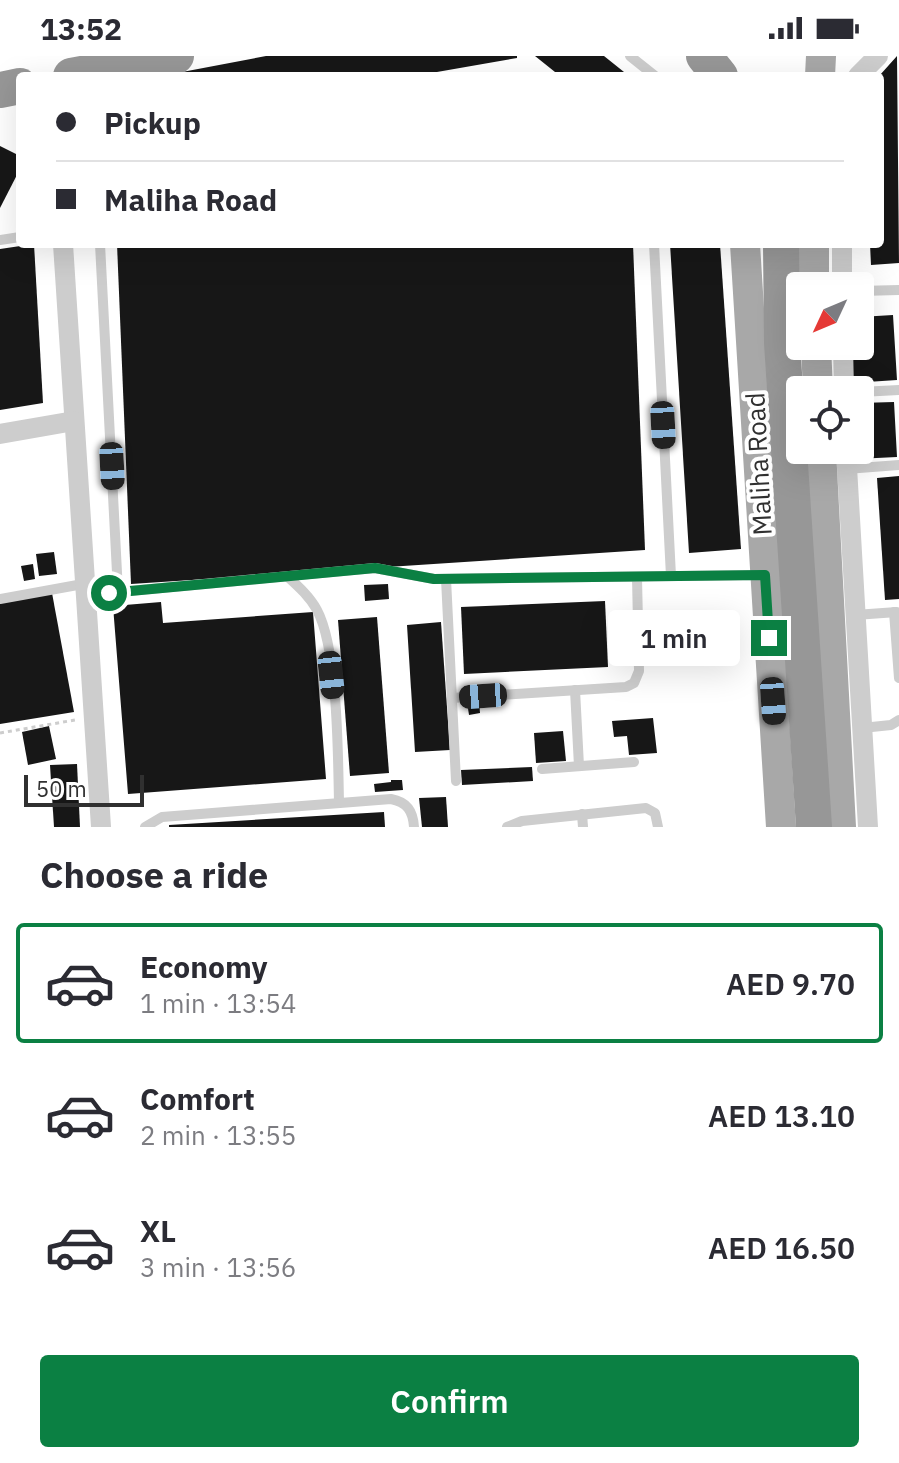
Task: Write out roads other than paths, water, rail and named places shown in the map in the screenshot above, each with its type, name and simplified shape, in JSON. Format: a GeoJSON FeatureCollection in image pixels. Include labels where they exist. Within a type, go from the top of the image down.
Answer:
{"type":"FeatureCollection","features":[{"type":"Feature","properties":{"kind":"highway"},"geometry":{"type":"LineString","coordinates":[[96,72],[176,56]]}},
{"type":"Feature","properties":{"kind":"highway"},"geometry":{"type":"LineString","coordinates":[[680,56],[693,72]]}},
{"type":"Feature","properties":{"kind":"highway"},"geometry":{"type":"LineString","coordinates":[[704,56],[717,72]]}},
{"type":"Feature","properties":{"kind":"highway"},"geometry":{"type":"LineString","coordinates":[[781,248],[782,343],[814,827]]}},
{"type":"Feature","properties":{"kind":"main road","name":"Maliha Road"},"geometry":{"type":"LineString","coordinates":[[745,248],[781,827]]}},
{"type":"Feature","properties":{"kind":"main road"},"geometry":{"type":"LineString","coordinates":[[814,248],[814,272]]}},
{"type":"Feature","properties":{"kind":"main road"},"geometry":{"type":"LineString","coordinates":[[822,464],[841,827]]}},
{"type":"Feature","properties":{"kind":"street"},"geometry":{"type":"LineString","coordinates":[[862,72],[878,56]]}},
{"type":"Feature","properties":{"kind":"street"},"geometry":{"type":"LineString","coordinates":[[63,248],[101,827]]}},
{"type":"Feature","properties":{"kind":"street"},"geometry":{"type":"LineString","coordinates":[[842,248],[842,272]]}},
{"type":"Feature","properties":{"kind":"street"},"geometry":{"type":"LineString","coordinates":[[0,434],[74,421]]}},
{"type":"Feature","properties":{"kind":"street"},"geometry":{"type":"LineString","coordinates":[[846,464],[868,827]]}},
{"type":"Feature","properties":{"kind":"lane"},"geometry":{"type":"LineString","coordinates":[[630,56],[650,72]]}},
{"type":"Feature","properties":{"kind":"lane"},"geometry":{"type":"LineString","coordinates":[[100,248],[118,592]]}},
{"type":"Feature","properties":{"kind":"lane"},"geometry":{"type":"LineString","coordinates":[[654,248],[671,576]]}},
{"type":"Feature","properties":{"kind":"lane"},"geometry":{"type":"LineString","coordinates":[[874,291],[899,290]]}},
{"type":"Feature","properties":{"kind":"lane"},"geometry":{"type":"LineString","coordinates":[[874,391],[899,390]]}},
{"type":"Feature","properties":{"kind":"lane"},"geometry":{"type":"LineString","coordinates":[[874,463],[899,465]]}},
{"type":"Feature","properties":{"kind":"lane"},"geometry":{"type":"LineString","coordinates":[[0,599],[84,590],[118,592],[375,568],[393,568],[423,578],[446,579],[765,575]]}},
{"type":"Feature","properties":{"kind":"lane"},"geometry":{"type":"LineString","coordinates":[[288,577],[311,601],[325,632],[336,717],[339,803]]}},
{"type":"Feature","properties":{"kind":"lane"},"geometry":{"type":"LineString","coordinates":[[452,698],[626,687],[637,680],[637,577]]}},
{"type":"Feature","properties":{"kind":"lane"},"geometry":{"type":"LineString","coordinates":[[446,579],[456,781]]}},
{"type":"Feature","properties":{"kind":"lane"},"geometry":{"type":"LineString","coordinates":[[855,615],[896,612],[899,678]]}},
{"type":"Feature","properties":{"kind":"lane"},"geometry":{"type":"LineString","coordinates":[[575,690],[579,766]]}},
{"type":"Feature","properties":{"kind":"lane"},"geometry":{"type":"LineString","coordinates":[[862,728],[891,725],[899,720]]}},
{"type":"Feature","properties":{"kind":"lane"},"geometry":{"type":"LineString","coordinates":[[542,769],[634,762]]}},
{"type":"Feature","properties":{"kind":"lane"},"geometry":{"type":"LineString","coordinates":[[145,827],[162,817],[391,799],[400,801],[412,813],[414,827]]}},
{"type":"Feature","properties":{"kind":"lane"},"geometry":{"type":"LineString","coordinates":[[507,827],[516,821],[646,808],[655,813],[658,827]]}},
{"type":"Feature","properties":{"kind":"lane"},"geometry":{"type":"LineString","coordinates":[[582,814],[583,827]]}}]}
